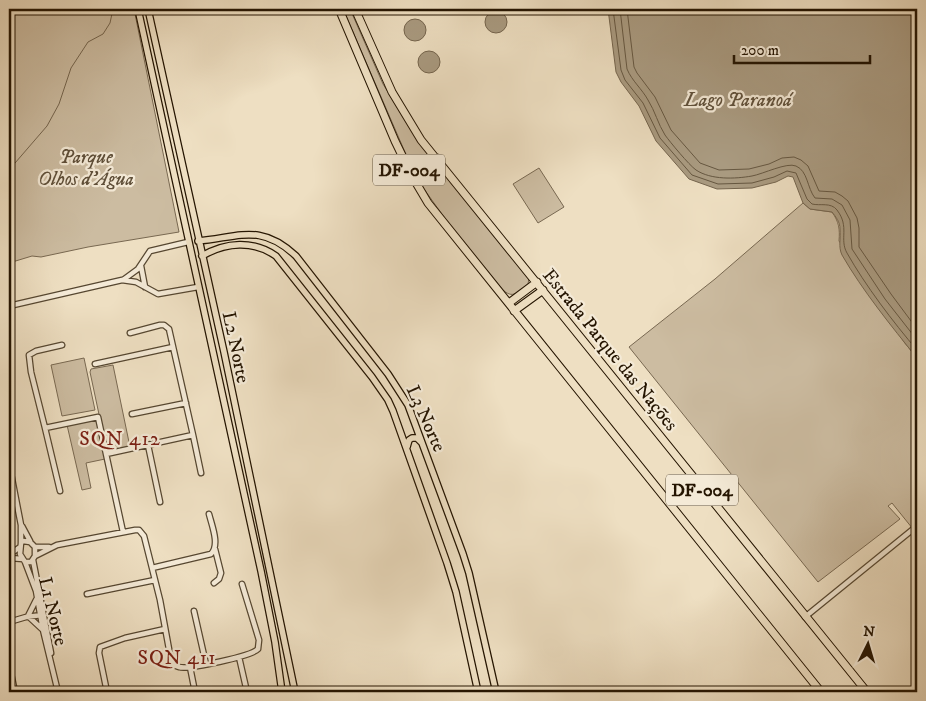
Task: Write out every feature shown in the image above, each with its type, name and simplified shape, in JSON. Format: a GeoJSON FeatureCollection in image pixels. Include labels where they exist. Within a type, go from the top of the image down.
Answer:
{"type":"FeatureCollection","features":[{"type":"Feature","properties":{"kind":"highway","name":"DF-004"},"geometry":{"type":"LineString","coordinates":[[339,9],[368,81],[412,176],[428,203],[822,692]]}},
{"type":"Feature","properties":{"kind":"highway","name":"Estrada Parque das Nações"},"geometry":{"type":"LineString","coordinates":[[355,9],[392,92],[413,128],[867,692]]}},
{"type":"Feature","properties":{"kind":"highway"},"geometry":{"type":"LineString","coordinates":[[412,176],[414,168],[419,163],[426,159],[437,158]]}},
{"type":"Feature","properties":{"kind":"highway"},"geometry":{"type":"LineString","coordinates":[[509,303],[537,282]]}},
{"type":"Feature","properties":{"kind":"highway"},"geometry":{"type":"LineString","coordinates":[[514,310],[543,290]]}},
{"type":"Feature","properties":{"kind":"main road","name":"L2 Norte"},"geometry":{"type":"LineString","coordinates":[[138,9],[274,634],[282,692]]}},
{"type":"Feature","properties":{"kind":"main road","name":"L2 Norte"},"geometry":{"type":"LineString","coordinates":[[148,9],[295,691]]}},
{"type":"Feature","properties":{"kind":"main road","name":"L3 Norte"},"geometry":{"type":"LineString","coordinates":[[198,241],[248,234],[271,238],[283,244],[296,256],[399,389],[408,405],[424,445],[469,573],[496,692]]}},
{"type":"Feature","properties":{"kind":"main road","name":"L3 Norte"},"geometry":{"type":"LineString","coordinates":[[202,256],[211,251],[240,244],[257,245],[276,256],[380,388],[393,411],[447,563],[456,592],[478,692]]}},
{"type":"Feature","properties":{"kind":"main road"},"geometry":{"type":"LineString","coordinates":[[205,318],[215,316]]}},
{"type":"Feature","properties":{"kind":"main road"},"geometry":{"type":"LineString","coordinates":[[407,448],[408,442],[412,438],[417,438],[424,445]]}},
{"type":"Feature","properties":{"kind":"main road"},"geometry":{"type":"LineString","coordinates":[[251,528],[260,530]]}},
{"type":"Feature","properties":{"kind":"main road"},"geometry":{"type":"LineString","coordinates":[[282,692],[295,691]]}},
{"type":"Feature","properties":{"kind":"street"},"geometry":{"type":"LineString","coordinates":[[122,280],[141,266],[148,253],[153,250],[188,242]]}},
{"type":"Feature","properties":{"kind":"street"},"geometry":{"type":"LineString","coordinates":[[141,266],[145,287]]}},
{"type":"Feature","properties":{"kind":"street"},"geometry":{"type":"LineString","coordinates":[[9,306],[122,280],[136,282],[158,294],[198,287]]}},
{"type":"Feature","properties":{"kind":"street"},"geometry":{"type":"LineString","coordinates":[[130,333],[164,325],[169,329],[201,474]]}},
{"type":"Feature","properties":{"kind":"street"},"geometry":{"type":"LineString","coordinates":[[60,491],[28,355],[36,351],[62,345]]}},
{"type":"Feature","properties":{"kind":"street"},"geometry":{"type":"LineString","coordinates":[[95,364],[173,347]]}},
{"type":"Feature","properties":{"kind":"street"},"geometry":{"type":"LineString","coordinates":[[132,414],[186,403]]}},
{"type":"Feature","properties":{"kind":"street"},"geometry":{"type":"LineString","coordinates":[[45,428],[98,417],[124,532]]}},
{"type":"Feature","properties":{"kind":"street"},"geometry":{"type":"LineString","coordinates":[[106,454],[193,435]]}},
{"type":"Feature","properties":{"kind":"street"},"geometry":{"type":"LineString","coordinates":[[148,445],[160,502]]}},
{"type":"Feature","properties":{"kind":"street"},"geometry":{"type":"LineString","coordinates":[[9,463],[10,478],[21,525],[30,542],[35,547],[51,547],[137,530],[142,532],[155,580],[171,660],[173,664],[180,668],[256,652],[259,646],[242,584]]}},
{"type":"Feature","properties":{"kind":"street"},"geometry":{"type":"LineString","coordinates":[[209,514],[221,574],[214,583]]}},
{"type":"Feature","properties":{"kind":"street"},"geometry":{"type":"LineString","coordinates":[[20,545],[21,525]]}},
{"type":"Feature","properties":{"kind":"street"},"geometry":{"type":"LineString","coordinates":[[805,617],[917,526]]}},
{"type":"Feature","properties":{"kind":"street"},"geometry":{"type":"LineString","coordinates":[[30,542],[23,541],[9,556],[29,563],[51,547]]}},
{"type":"Feature","properties":{"kind":"street","name":"L1 Norte"},"geometry":{"type":"LineString","coordinates":[[20,545],[49,640],[52,667]]}},
{"type":"Feature","properties":{"kind":"street","name":"L1 Norte"},"geometry":{"type":"LineString","coordinates":[[35,547],[34,558],[43,630],[58,692]]}},
{"type":"Feature","properties":{"kind":"street"},"geometry":{"type":"LineString","coordinates":[[152,568],[211,554],[215,549]]}},
{"type":"Feature","properties":{"kind":"street"},"geometry":{"type":"LineString","coordinates":[[87,594],[155,580]]}},
{"type":"Feature","properties":{"kind":"street"},"geometry":{"type":"LineString","coordinates":[[28,616],[37,597]]}},
{"type":"Feature","properties":{"kind":"street"},"geometry":{"type":"LineString","coordinates":[[194,610],[206,664]]}},
{"type":"Feature","properties":{"kind":"street"},"geometry":{"type":"LineString","coordinates":[[9,622],[28,616],[42,615]]}},
{"type":"Feature","properties":{"kind":"street"},"geometry":{"type":"LineString","coordinates":[[28,616],[43,630]]}},
{"type":"Feature","properties":{"kind":"street"},"geometry":{"type":"LineString","coordinates":[[107,692],[99,652],[100,647],[125,638],[165,629]]}},
{"type":"Feature","properties":{"kind":"street"},"geometry":{"type":"LineString","coordinates":[[239,657],[248,692]]}},
{"type":"Feature","properties":{"kind":"street"},"geometry":{"type":"LineString","coordinates":[[190,667],[195,692]]}},
{"type":"Feature","properties":{"kind":"street"},"geometry":{"type":"LineString","coordinates":[[9,668],[15,692]]}},
{"type":"Feature","properties":{"kind":"green space","name":"Parque Olhos d'Água"},"geometry":{"type":"Polygon","coordinates":[[[9,9],[134,9],[179,232],[41,257],[32,256],[9,263],[9,9]]]}},
{"type":"Feature","properties":{"kind":"green space"},"geometry":{"type":"Polygon","coordinates":[[[343,9],[350,9],[383,84],[411,130],[428,153],[411,166],[343,9]]]}},
{"type":"Feature","properties":{"kind":"green space"},"geometry":{"type":"Polygon","coordinates":[[[436,163],[529,278],[528,284],[515,294],[509,294],[502,289],[449,224],[419,182],[416,174],[421,164],[436,163]]]}},
{"type":"Feature","properties":{"kind":"green space"},"geometry":{"type":"Polygon","coordinates":[[[539,168],[564,207],[538,223],[513,184],[539,168]]]}},
{"type":"Feature","properties":{"kind":"green space"},"geometry":{"type":"Polygon","coordinates":[[[803,203],[810,209],[832,212],[839,226],[839,241],[904,342],[917,358],[917,534],[892,503],[888,506],[900,519],[818,582],[629,347],[715,279],[803,203]]]}},
{"type":"Feature","properties":{"kind":"green space"},"geometry":{"type":"Polygon","coordinates":[[[84,358],[95,410],[62,416],[51,365],[84,358]]]}},
{"type":"Feature","properties":{"kind":"green space"},"geometry":{"type":"Polygon","coordinates":[[[113,365],[130,447],[107,452],[90,372],[91,369],[113,365]]]}},
{"type":"Feature","properties":{"kind":"green space"},"geometry":{"type":"Polygon","coordinates":[[[96,419],[105,459],[86,463],[91,488],[82,490],[67,425],[96,419]]]}},
{"type":"Feature","properties":{"kind":"water","name":"Lago Paranoá"},"geometry":{"type":"Polygon","coordinates":[[[608,9],[917,9],[917,358],[868,295],[842,255],[839,222],[832,212],[810,209],[803,203],[793,177],[788,176],[776,182],[752,188],[717,189],[689,179],[656,141],[639,106],[616,72],[608,9]]]}},
{"type":"Feature","properties":{"kind":"water"},"geometry":{"type":"Polygon","coordinates":[[[496,11],[504,14],[507,22],[504,30],[496,33],[488,30],[485,22],[488,14],[496,11]]]}},
{"type":"Feature","properties":{"kind":"water"},"geometry":{"type":"Polygon","coordinates":[[[415,19],[423,22],[426,30],[423,38],[415,41],[407,38],[404,30],[407,22],[415,19]]]}},
{"type":"Feature","properties":{"kind":"water"},"geometry":{"type":"Polygon","coordinates":[[[429,51],[437,54],[440,62],[437,70],[429,73],[421,70],[418,62],[421,54],[429,51]]]}},
{"type":"Feature","properties":{"kind":"waterway"},"geometry":{"type":"LineString","coordinates":[[9,170],[47,126],[59,104],[71,68],[88,42],[103,34],[110,23],[113,9]]}},
{"type":"Feature","properties":{"kind":"district","name":"SQN 412"},"geometry":{"type":"Point","coordinates":[120,438]}},
{"type":"Feature","properties":{"kind":"district","name":"SQN 411"},"geometry":{"type":"Point","coordinates":[177,657]}}]}
